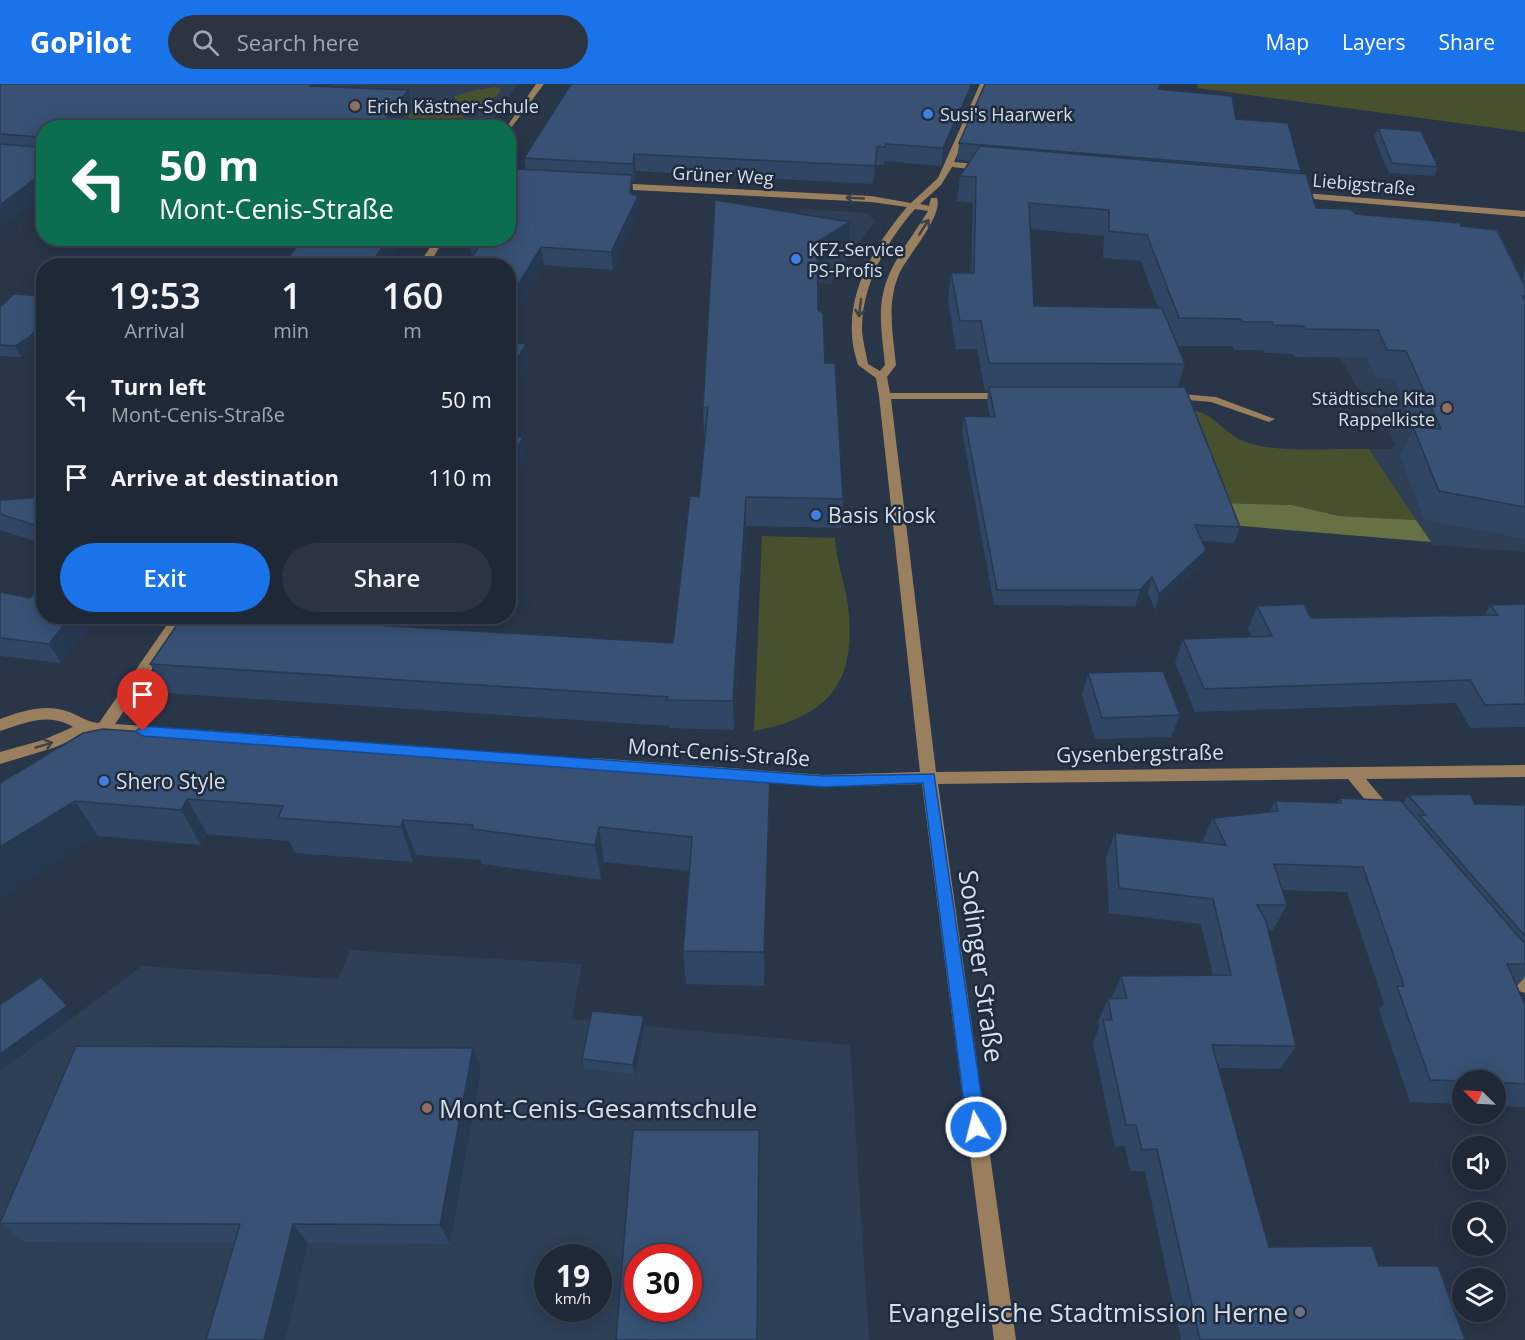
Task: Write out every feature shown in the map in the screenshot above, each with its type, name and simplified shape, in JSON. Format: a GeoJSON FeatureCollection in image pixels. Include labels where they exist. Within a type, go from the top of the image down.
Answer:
{"type":"FeatureCollection","features":[{"type":"Feature","properties":{"kind":"street"},"geometry":{"type":"LineString","coordinates":[[515,120],[540,84]]}},
{"type":"Feature","properties":{"kind":"street"},"geometry":{"type":"LineString","coordinates":[[929,778],[885,396],[881,377],[863,365],[857,331],[861,293],[874,260],[913,206],[933,191],[949,164],[984,84]]}},
{"type":"Feature","properties":{"kind":"street"},"geometry":{"type":"LineString","coordinates":[[949,164],[993,168]]}},
{"type":"Feature","properties":{"kind":"street","name":"Grüner Weg"},"geometry":{"type":"LineString","coordinates":[[603,185],[871,199],[934,209]]}},
{"type":"Feature","properties":{"kind":"street"},"geometry":{"type":"LineString","coordinates":[[881,377],[891,365],[886,312],[891,283],[898,267],[934,209],[933,191]]}},
{"type":"Feature","properties":{"kind":"street","name":"Liebigstraße"},"geometry":{"type":"LineString","coordinates":[[1280,194],[1525,214]]}},
{"type":"Feature","properties":{"kind":"street"},"geometry":{"type":"LineString","coordinates":[[885,396],[1023,396]]}},
{"type":"Feature","properties":{"kind":"street"},"geometry":{"type":"LineString","coordinates":[[1163,396],[1197,396],[1212,399],[1269,419]]}},
{"type":"Feature","properties":{"kind":"street"},"geometry":{"type":"LineString","coordinates":[[104,728],[176,624]]}},
{"type":"Feature","properties":{"kind":"street"},"geometry":{"type":"LineString","coordinates":[[0,725],[15,719],[63,715],[86,728]]}},
{"type":"Feature","properties":{"kind":"street"},"geometry":{"type":"LineString","coordinates":[[0,758],[48,744],[86,728],[324,745]]}},
{"type":"Feature","properties":{"kind":"street","name":"Mont-Cenis-Straße"},"geometry":{"type":"LineString","coordinates":[[574,763],[824,781],[929,778]]}},
{"type":"Feature","properties":{"kind":"street","name":"Gysenbergstraße"},"geometry":{"type":"LineString","coordinates":[[929,778],[1525,771]]}},
{"type":"Feature","properties":{"kind":"street"},"geometry":{"type":"LineString","coordinates":[[1351,772],[1396,825]]}},
{"type":"Feature","properties":{"kind":"street","name":"Sodinger Straße"},"geometry":{"type":"LineString","coordinates":[[929,778],[1005,1340]]}},
{"type":"Feature","properties":{"kind":"street"},"geometry":{"type":"LineString","coordinates":[[1502,949],[1517,967],[1525,985]]}},
{"type":"Feature","properties":{"kind":"shaded area","name":"Erich Kästner-Schule"},"geometry":{"type":"Polygon","coordinates":[[[223,84],[518,84],[492,120],[199,120],[223,84]]]}},
{"type":"Feature","properties":{"kind":"shaded area"},"geometry":{"type":"Polygon","coordinates":[[[800,209],[858,212],[868,214],[875,221],[830,284],[757,279],[797,224],[800,209]]]}},
{"type":"Feature","properties":{"kind":"shaded area","name":"Städtische Kita Rappelkiste"},"geometry":{"type":"Polygon","coordinates":[[[1310,303],[1525,317],[1525,552],[1432,545],[1369,449],[1392,449],[1396,445],[1387,429],[1380,429],[1310,303]]]}},
{"type":"Feature","properties":{"kind":"shaded area","name":"Mont-Cenis-Gesamtschule"},"geometry":{"type":"Polygon","coordinates":[[[350,950],[582,964],[572,1019],[850,1045],[869,1340],[0,1340],[0,1071],[142,966],[338,979],[350,950]]]}},
{"type":"Feature","properties":{"kind":"green space"},"geometry":{"type":"Polygon","coordinates":[[[1198,84],[1525,84],[1525,132],[1197,88],[1198,84]]]}},
{"type":"Feature","properties":{"kind":"green space"},"geometry":{"type":"Polygon","coordinates":[[[495,87],[501,89],[488,102],[474,105],[455,100],[455,96],[495,87]]]}},
{"type":"Feature","properties":{"kind":"green space"},"geometry":{"type":"Polygon","coordinates":[[[417,106],[469,109],[460,120],[406,120],[417,106]]]}},
{"type":"Feature","properties":{"kind":"green space"},"geometry":{"type":"Polygon","coordinates":[[[1193,410],[1207,415],[1236,438],[1256,445],[1304,450],[1369,449],[1416,520],[1339,516],[1292,505],[1219,503],[1193,410]]]}},
{"type":"Feature","properties":{"kind":"green space"},"geometry":{"type":"Polygon","coordinates":[[[1219,503],[1292,505],[1339,516],[1416,520],[1431,542],[1182,521],[1219,503]]]}},
{"type":"Feature","properties":{"kind":"green space"},"geometry":{"type":"Polygon","coordinates":[[[762,536],[835,538],[848,606],[850,633],[848,656],[833,692],[820,705],[802,716],[780,725],[754,731],[762,536]]]}},
{"type":"Feature","properties":{"kind":"building"},"geometry":{"type":"Polygon","coordinates":[[[0,84],[312,84],[310,86],[408,90],[385,120],[36,120],[36,137],[0,134],[0,84]]]}},
{"type":"Feature","properties":{"kind":"building"},"geometry":{"type":"Polygon","coordinates":[[[571,84],[972,84],[943,148],[886,144],[885,147],[877,147],[875,166],[634,154],[633,164],[524,158],[571,84]]]}},
{"type":"Feature","properties":{"kind":"building"},"geometry":{"type":"Polygon","coordinates":[[[985,84],[1160,84],[1158,89],[1232,96],[1236,119],[1288,123],[1301,171],[959,143],[985,84]]]}},
{"type":"Feature","properties":{"kind":"building"},"geometry":{"type":"Polygon","coordinates":[[[1378,128],[1421,131],[1438,167],[1392,163],[1378,128]]]}},
{"type":"Feature","properties":{"kind":"building"},"geometry":{"type":"Polygon","coordinates":[[[0,144],[36,147],[36,178],[0,205],[0,144]]]}},
{"type":"Feature","properties":{"kind":"building"},"geometry":{"type":"Polygon","coordinates":[[[980,146],[1306,174],[1316,208],[1350,209],[1356,214],[1460,223],[1461,226],[1497,230],[1525,286],[1525,296],[1523,296],[1525,299],[1525,507],[1439,491],[1413,427],[1441,429],[1406,351],[1387,350],[1378,330],[1305,329],[1303,326],[1273,325],[1272,322],[1242,322],[1241,319],[1179,318],[1147,235],[1109,231],[1109,210],[1029,203],[1034,306],[1162,308],[1185,364],[989,363],[981,321],[960,321],[951,273],[974,273],[976,177],[960,176],[980,146]]]}},
{"type":"Feature","properties":{"kind":"building"},"geometry":{"type":"Polygon","coordinates":[[[518,169],[632,175],[630,194],[638,196],[611,252],[541,247],[516,288],[516,258],[471,258],[478,248],[470,247],[516,246],[516,172],[518,169]]]}},
{"type":"Feature","properties":{"kind":"building"},"geometry":{"type":"Polygon","coordinates":[[[715,200],[850,222],[817,242],[818,310],[823,313],[825,363],[835,363],[843,499],[746,497],[733,701],[667,700],[668,697],[150,664],[178,624],[359,624],[673,643],[690,496],[699,497],[708,407],[703,407],[715,200]]]}},
{"type":"Feature","properties":{"kind":"building"},"geometry":{"type":"Polygon","coordinates":[[[297,246],[383,246],[375,258],[288,258],[297,246]]]}},
{"type":"Feature","properties":{"kind":"building"},"geometry":{"type":"Polygon","coordinates":[[[14,294],[36,295],[36,330],[15,346],[0,345],[0,307],[14,294]]]}},
{"type":"Feature","properties":{"kind":"building"},"geometry":{"type":"Polygon","coordinates":[[[516,343],[526,344],[516,361],[516,343]]]}},
{"type":"Feature","properties":{"kind":"building"},"geometry":{"type":"Polygon","coordinates":[[[989,387],[1185,387],[1240,527],[1195,525],[1206,550],[1159,594],[1152,577],[1140,590],[997,590],[964,416],[995,417],[989,387]]]}},
{"type":"Feature","properties":{"kind":"building"},"geometry":{"type":"Polygon","coordinates":[[[516,437],[523,437],[516,451],[516,437]]]}},
{"type":"Feature","properties":{"kind":"building"},"geometry":{"type":"Polygon","coordinates":[[[36,498],[36,525],[0,514],[0,500],[36,498]]]}},
{"type":"Feature","properties":{"kind":"building"},"geometry":{"type":"Polygon","coordinates":[[[36,591],[36,624],[65,624],[49,644],[0,638],[0,592],[30,598],[36,591]]]}},
{"type":"Feature","properties":{"kind":"building"},"geometry":{"type":"Polygon","coordinates":[[[1304,604],[1311,618],[1498,615],[1490,605],[1525,604],[1525,704],[1485,705],[1470,680],[1204,689],[1183,639],[1272,636],[1257,606],[1304,604]]]}},
{"type":"Feature","properties":{"kind":"building"},"geometry":{"type":"Polygon","coordinates":[[[1163,671],[1180,715],[1102,718],[1088,673],[1163,671]]]}},
{"type":"Feature","properties":{"kind":"building"},"geometry":{"type":"Polygon","coordinates":[[[103,729],[612,764],[611,769],[697,776],[696,774],[770,776],[764,952],[683,951],[692,837],[599,827],[595,845],[472,829],[473,825],[403,820],[401,827],[278,818],[283,806],[187,799],[181,810],[75,801],[0,847],[0,783],[83,733],[103,729]]]}},
{"type":"Feature","properties":{"kind":"building"},"geometry":{"type":"Polygon","coordinates":[[[1470,794],[1475,804],[1525,805],[1525,936],[1419,815],[1426,815],[1408,795],[1470,794]]]}},
{"type":"Feature","properties":{"kind":"building"},"geometry":{"type":"Polygon","coordinates":[[[1340,798],[1401,801],[1525,944],[1525,964],[1507,964],[1525,1005],[1525,1084],[1506,1083],[1506,1070],[1452,1070],[1452,1081],[1430,1080],[1397,986],[1404,986],[1363,867],[1274,864],[1287,905],[1257,905],[1266,921],[1296,1046],[1212,1045],[1269,1247],[1372,1246],[1379,1266],[1438,1266],[1452,1304],[1452,1322],[1458,1322],[1465,1340],[1200,1340],[1157,1149],[1142,1150],[1136,1125],[1126,1125],[1103,1020],[1112,1020],[1108,999],[1127,998],[1121,976],[1231,975],[1213,899],[1119,888],[1115,833],[1226,845],[1213,818],[1278,811],[1275,801],[1341,803],[1340,798]]]}},
{"type":"Feature","properties":{"kind":"building"},"geometry":{"type":"Polygon","coordinates":[[[41,977],[67,1006],[0,1054],[0,1005],[41,977]]]}},
{"type":"Feature","properties":{"kind":"building"},"geometry":{"type":"Polygon","coordinates":[[[592,1011],[644,1016],[633,1065],[582,1059],[592,1011]]]}},
{"type":"Feature","properties":{"kind":"building"},"geometry":{"type":"Polygon","coordinates":[[[76,1046],[473,1048],[440,1225],[293,1224],[264,1340],[206,1340],[240,1224],[0,1223],[76,1046]]]}},
{"type":"Feature","properties":{"kind":"building"},"geometry":{"type":"Polygon","coordinates":[[[633,1130],[759,1130],[757,1340],[616,1340],[633,1130]]]}},
{"type":"Feature","properties":{"kind":"place","name":"Erich Kästner-Schule"},"geometry":{"type":"Point","coordinates":[355,106]}},
{"type":"Feature","properties":{"kind":"place","name":"Susi's Haarwerk"},"geometry":{"type":"Point","coordinates":[928,114]}},
{"type":"Feature","properties":{"kind":"place","name":"KFZ-Service PS-Profis"},"geometry":{"type":"Point","coordinates":[796,259]}},
{"type":"Feature","properties":{"kind":"place","name":"Städtische Kita Rappelkiste"},"geometry":{"type":"Point","coordinates":[1447,408]}},
{"type":"Feature","properties":{"kind":"place","name":"Basis Kiosk"},"geometry":{"type":"Point","coordinates":[816,515]}},
{"type":"Feature","properties":{"kind":"place","name":"Shero Style"},"geometry":{"type":"Point","coordinates":[104,781]}},
{"type":"Feature","properties":{"kind":"place","name":"Mont-Cenis-Gesamtschule"},"geometry":{"type":"Point","coordinates":[427,1108]}},
{"type":"Feature","properties":{"kind":"place","name":"Evangelische Stadtmission Herne"},"geometry":{"type":"Point","coordinates":[1300,1312]}},
{"type":"Feature","properties":{"kind":"route"},"geometry":{"type":"LineString","coordinates":[[143,731],[824,781],[929,778],[976,1127]]}}]}
